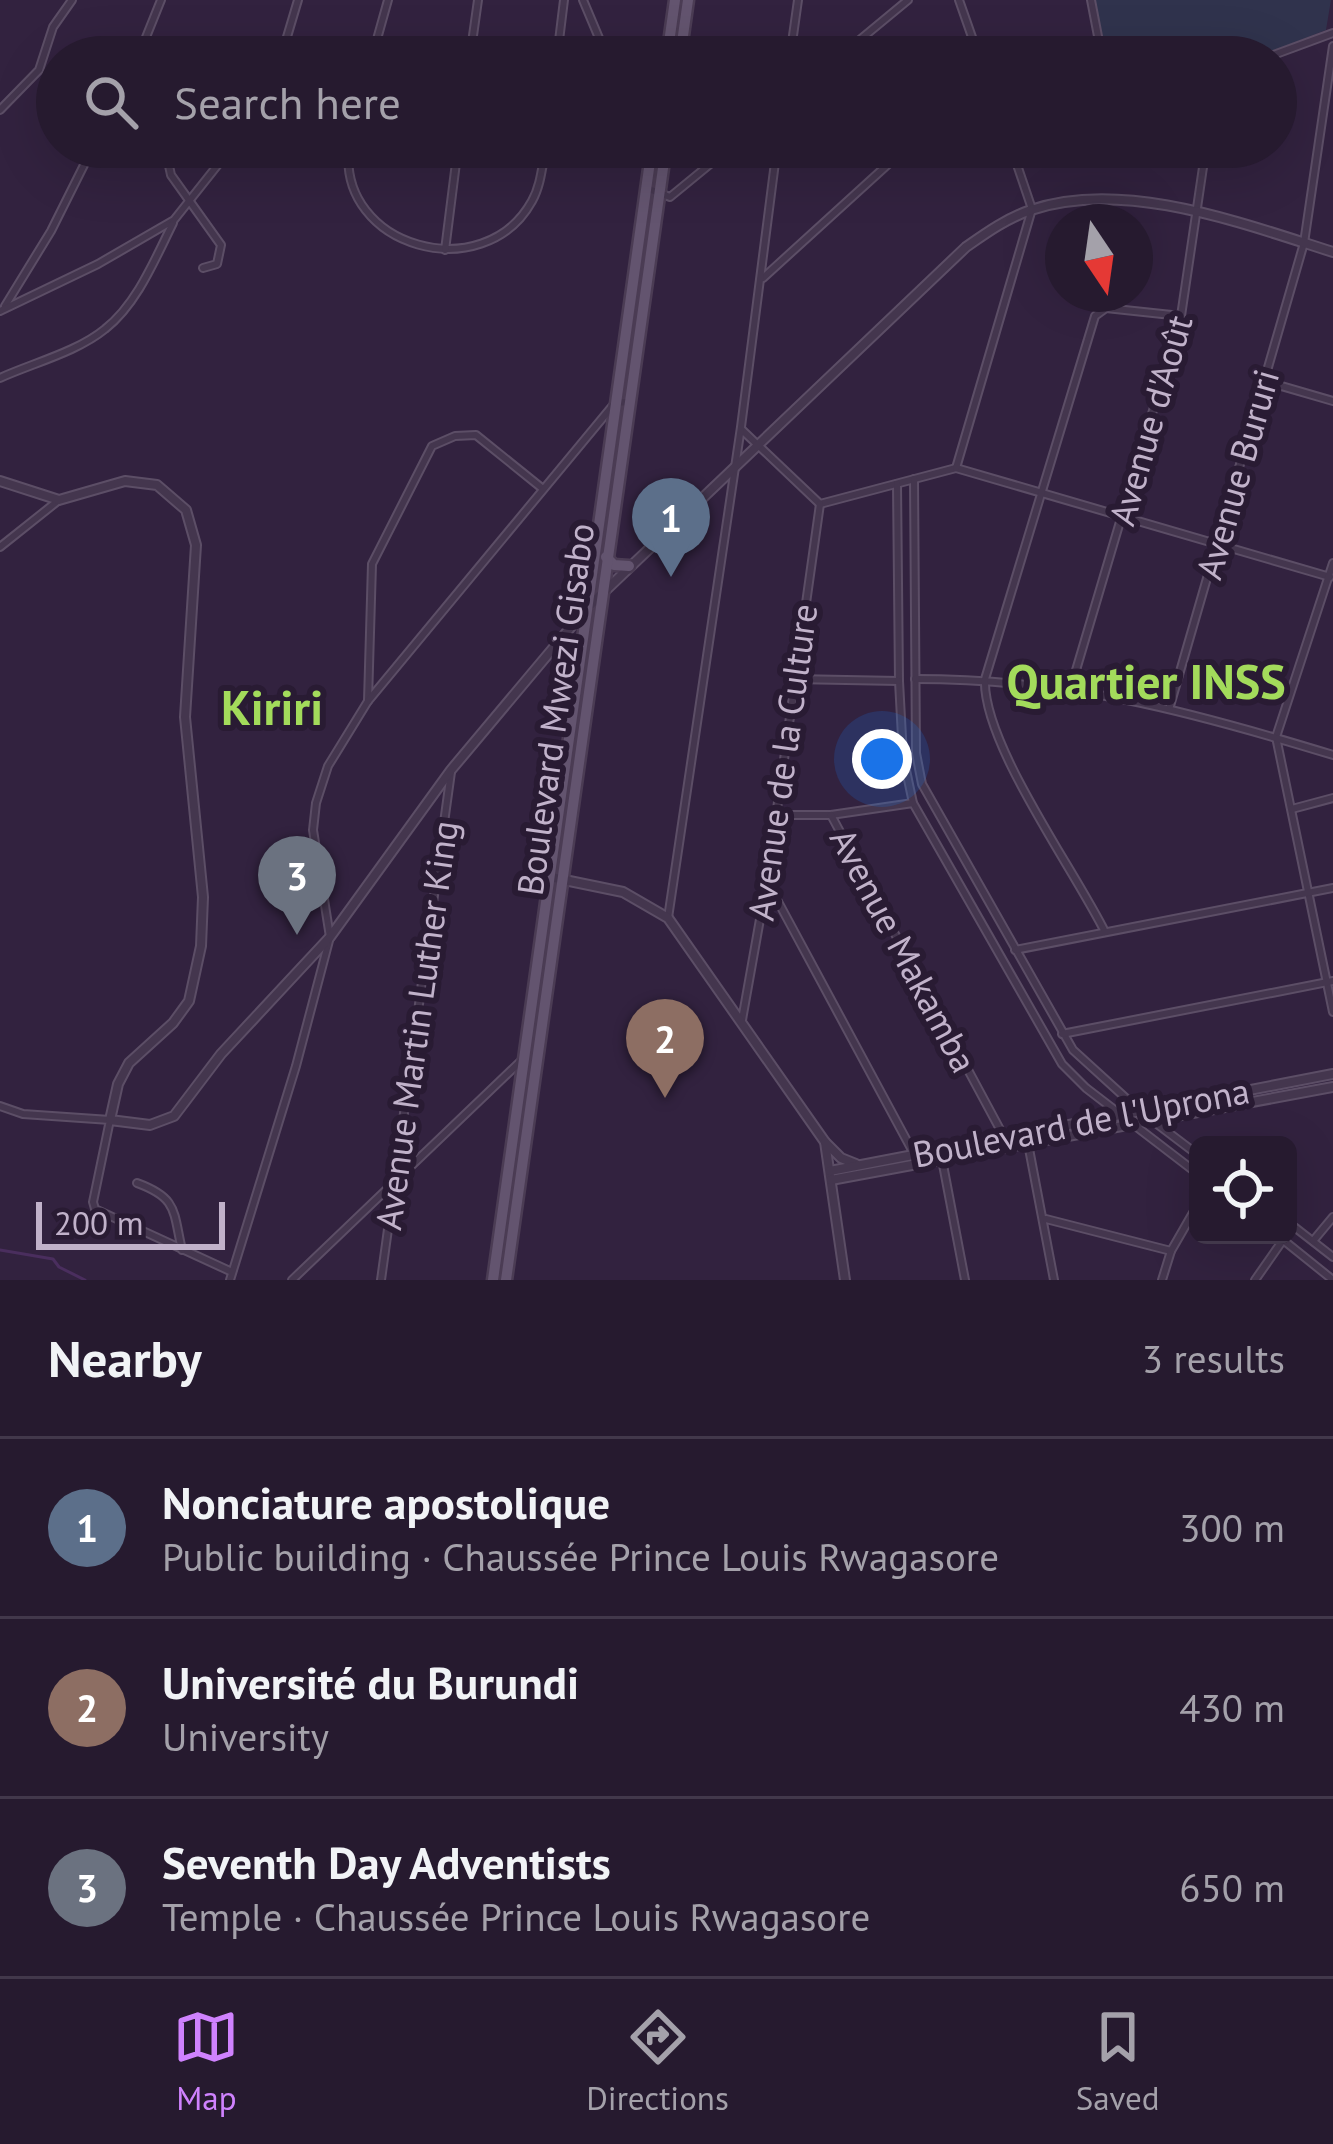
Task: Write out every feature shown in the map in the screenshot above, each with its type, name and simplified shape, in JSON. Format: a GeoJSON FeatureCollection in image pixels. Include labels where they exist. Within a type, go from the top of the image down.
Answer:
{"type":"FeatureCollection","features":[{"type":"Feature","properties":{"kind":"main road"},"geometry":{"type":"LineString","coordinates":[[670,36],[675,0]]}},
{"type":"Feature","properties":{"kind":"main road"},"geometry":{"type":"LineString","coordinates":[[683,36],[688,0]]}},
{"type":"Feature","properties":{"kind":"main road","name":"Boulevard Mwezi Gisabo"},"geometry":{"type":"LineString","coordinates":[[493,1280],[506,1232],[601,593],[649,168]]}},
{"type":"Feature","properties":{"kind":"main road","name":"Boulevard Mwezi Gisabo"},"geometry":{"type":"LineString","coordinates":[[574,754],[586,609],[655,214],[668,192],[667,168]]}},
{"type":"Feature","properties":{"kind":"main road"},"geometry":{"type":"LineString","coordinates":[[606,557],[614,565],[629,566]]}},
{"type":"Feature","properties":{"kind":"main road"},"geometry":{"type":"LineString","coordinates":[[570,628],[583,634]]}},
{"type":"Feature","properties":{"kind":"main road","name":"Boulevard Mwezi Gisabo"},"geometry":{"type":"LineString","coordinates":[[506,1232],[506,1280]]}},
{"type":"Feature","properties":{"kind":"street"},"geometry":{"type":"LineString","coordinates":[[49,36],[72,0]]}},
{"type":"Feature","properties":{"kind":"street"},"geometry":{"type":"LineString","coordinates":[[146,36],[161,0]]}},
{"type":"Feature","properties":{"kind":"street"},"geometry":{"type":"LineString","coordinates":[[287,36],[298,0]]}},
{"type":"Feature","properties":{"kind":"street"},"geometry":{"type":"LineString","coordinates":[[378,36],[388,0]]}},
{"type":"Feature","properties":{"kind":"street"},"geometry":{"type":"LineString","coordinates":[[473,36],[478,0]]}},
{"type":"Feature","properties":{"kind":"street"},"geometry":{"type":"LineString","coordinates":[[793,36],[798,0]]}},
{"type":"Feature","properties":{"kind":"street"},"geometry":{"type":"LineString","coordinates":[[864,36],[908,0]]}},
{"type":"Feature","properties":{"kind":"street"},"geometry":{"type":"LineString","coordinates":[[959,0],[972,36]]}},
{"type":"Feature","properties":{"kind":"street"},"geometry":{"type":"LineString","coordinates":[[1091,0],[1098,36]]}},
{"type":"Feature","properties":{"kind":"street"},"geometry":{"type":"LineString","coordinates":[[560,36],[564,1],[583,1],[598,36]]}},
{"type":"Feature","properties":{"kind":"street"},"geometry":{"type":"LineString","coordinates":[[1297,46],[1333,33]]}},
{"type":"Feature","properties":{"kind":"street","name":"Avenue Bururi"},"geometry":{"type":"LineString","coordinates":[[1170,706],[1304,243],[1333,46]]}},
{"type":"Feature","properties":{"kind":"street"},"geometry":{"type":"LineString","coordinates":[[0,110],[36,73]]}},
{"type":"Feature","properties":{"kind":"street"},"geometry":{"type":"LineString","coordinates":[[1320,140],[1333,143]]}},
{"type":"Feature","properties":{"kind":"street"},"geometry":{"type":"LineString","coordinates":[[2,310],[51,232],[83,168]]}},
{"type":"Feature","properties":{"kind":"street"},"geometry":{"type":"LineString","coordinates":[[169,168],[221,245],[217,264],[203,268]]}},
{"type":"Feature","properties":{"kind":"street"},"geometry":{"type":"LineString","coordinates":[[0,378],[104,330],[142,282],[174,220],[216,168]]}},
{"type":"Feature","properties":{"kind":"street"},"geometry":{"type":"LineString","coordinates":[[352,168],[355,191],[368,211],[404,241],[446,250],[478,246],[517,221],[535,196],[541,168]]}},
{"type":"Feature","properties":{"kind":"street"},"geometry":{"type":"LineString","coordinates":[[446,250],[456,168]]}},
{"type":"Feature","properties":{"kind":"street"},"geometry":{"type":"LineString","coordinates":[[654,168],[668,192]]}},
{"type":"Feature","properties":{"kind":"street"},"geometry":{"type":"LineString","coordinates":[[646,188],[668,192],[702,168]]}},
{"type":"Feature","properties":{"kind":"street"},"geometry":{"type":"LineString","coordinates":[[668,918],[774,168]]}},
{"type":"Feature","properties":{"kind":"street"},"geometry":{"type":"LineString","coordinates":[[761,280],[884,168]]}},
{"type":"Feature","properties":{"kind":"street"},"geometry":{"type":"LineString","coordinates":[[956,468],[1032,209],[1018,168]]}},
{"type":"Feature","properties":{"kind":"street","name":"Avenue d'Août"},"geometry":{"type":"LineString","coordinates":[[1071,687],[1181,316],[1203,168]]}},
{"type":"Feature","properties":{"kind":"street"},"geometry":{"type":"LineString","coordinates":[[0,1106],[23,1114],[150,1125],[174,1116],[221,1054],[331,938],[452,770],[586,609],[966,248],[1032,209],[1106,199],[1197,212],[1333,252]]}},
{"type":"Feature","properties":{"kind":"street"},"geometry":{"type":"LineString","coordinates":[[2,310],[98,264],[174,220]]}},
{"type":"Feature","properties":{"kind":"street"},"geometry":{"type":"LineString","coordinates":[[1105,932],[1004,750],[987,708],[985,679],[1098,312],[1112,308],[1181,316]]}},
{"type":"Feature","properties":{"kind":"street"},"geometry":{"type":"LineString","coordinates":[[1264,381],[1333,401]]}},
{"type":"Feature","properties":{"kind":"street"},"geometry":{"type":"LineString","coordinates":[[0,547],[58,500],[125,481],[158,485],[186,510],[196,545],[185,717],[203,897],[201,946],[189,1001],[173,1023],[129,1063],[118,1084],[93,1202],[95,1209],[231,1276],[331,938],[313,816],[328,766],[368,701],[543,489],[622,403]]}},
{"type":"Feature","properties":{"kind":"street"},"geometry":{"type":"LineString","coordinates":[[741,427],[820,504],[956,468],[1331,577]]}},
{"type":"Feature","properties":{"kind":"street"},"geometry":{"type":"LineString","coordinates":[[368,701],[372,563],[432,446],[455,436],[476,435],[543,489]]}},
{"type":"Feature","properties":{"kind":"street"},"geometry":{"type":"LineString","coordinates":[[914,479],[916,754],[922,784],[1080,1059],[1189,1148]]}},
{"type":"Feature","properties":{"kind":"street"},"geometry":{"type":"LineString","coordinates":[[0,481],[58,500]]}},
{"type":"Feature","properties":{"kind":"street"},"geometry":{"type":"LineString","coordinates":[[897,484],[899,681],[906,778],[913,803],[1062,1064],[1189,1167]]}},
{"type":"Feature","properties":{"kind":"street","name":"Avenue de la Culture"},"geometry":{"type":"LineString","coordinates":[[742,1020],[767,880],[820,504]]}},
{"type":"Feature","properties":{"kind":"street"},"geometry":{"type":"LineString","coordinates":[[1333,563],[1276,737],[1333,1012]]}},
{"type":"Feature","properties":{"kind":"street"},"geometry":{"type":"LineString","coordinates":[[915,679],[1071,687],[1170,706],[1333,755]]}},
{"type":"Feature","properties":{"kind":"street"},"geometry":{"type":"LineString","coordinates":[[793,680],[899,681]]}},
{"type":"Feature","properties":{"kind":"street","name":"Avenue Martin Luther King"},"geometry":{"type":"LineString","coordinates":[[381,1280],[452,770]]}},
{"type":"Feature","properties":{"kind":"street"},"geometry":{"type":"LineString","coordinates":[[1292,809],[1333,798]]}},
{"type":"Feature","properties":{"kind":"street"},"geometry":{"type":"LineString","coordinates":[[773,815],[831,815],[913,803]]}},
{"type":"Feature","properties":{"kind":"street","name":"Avenue Makamba"},"geometry":{"type":"LineString","coordinates":[[831,815],[1010,1148]]}},
{"type":"Feature","properties":{"kind":"street"},"geometry":{"type":"LineString","coordinates":[[556,878],[623,892],[668,918],[825,1142],[841,1158],[857,1164]]}},
{"type":"Feature","properties":{"kind":"street"},"geometry":{"type":"LineString","coordinates":[[767,880],[920,1165]]}},
{"type":"Feature","properties":{"kind":"street"},"geometry":{"type":"LineString","coordinates":[[1015,950],[1333,888]]}},
{"type":"Feature","properties":{"kind":"street"},"geometry":{"type":"LineString","coordinates":[[1062,1034],[1329,982]]}},
{"type":"Feature","properties":{"kind":"street"},"geometry":{"type":"LineString","coordinates":[[292,1280],[395,1179],[531,1059]]}},
{"type":"Feature","properties":{"kind":"street","name":"Boulevard de l'Uprona"},"geometry":{"type":"LineString","coordinates":[[831,1175],[857,1164],[1333,1074]]}},
{"type":"Feature","properties":{"kind":"street","name":"Boulevard de l'Uprona"},"geometry":{"type":"LineString","coordinates":[[831,1175],[920,1165],[1333,1087]]}},
{"type":"Feature","properties":{"kind":"street"},"geometry":{"type":"LineString","coordinates":[[1026,1133],[1054,1280]]}},
{"type":"Feature","properties":{"kind":"street"},"geometry":{"type":"LineString","coordinates":[[825,1142],[845,1280]]}},
{"type":"Feature","properties":{"kind":"street"},"geometry":{"type":"LineString","coordinates":[[940,1149],[964,1280]]}},
{"type":"Feature","properties":{"kind":"street"},"geometry":{"type":"LineString","coordinates":[[835,1201],[853,1176]]}},
{"type":"Feature","properties":{"kind":"street"},"geometry":{"type":"LineString","coordinates":[[137,1183],[170,1200],[182,1250]]}},
{"type":"Feature","properties":{"kind":"street"},"geometry":{"type":"LineString","coordinates":[[1313,1241],[1333,1217]]}},
{"type":"Feature","properties":{"kind":"street"},"geometry":{"type":"LineString","coordinates":[[1045,1219],[1171,1251]]}},
{"type":"Feature","properties":{"kind":"street"},"geometry":{"type":"LineString","coordinates":[[1162,1280],[1171,1251],[1189,1220]]}},
{"type":"Feature","properties":{"kind":"street"},"geometry":{"type":"LineString","coordinates":[[1297,1229],[1333,1257]]}},
{"type":"Feature","properties":{"kind":"street"},"geometry":{"type":"LineString","coordinates":[[1255,1280],[1276,1244]]}},
{"type":"Feature","properties":{"kind":"street"},"geometry":{"type":"LineString","coordinates":[[1288,1244],[1333,1280]]}},
{"type":"Feature","properties":{"kind":"shaded area"},"geometry":{"type":"Polygon","coordinates":[[[1093,0],[1331,0],[1326,30],[1297,41],[1297,36],[1100,36],[1093,0]]]}},
{"type":"Feature","properties":{"kind":"waterway"},"geometry":{"type":"LineString","coordinates":[[0,1250],[53,1259],[85,1280]]}},
{"type":"Feature","properties":{"kind":"place","name":"Nonciature apostolique"},"geometry":{"type":"Point","coordinates":[671,577]}},
{"type":"Feature","properties":{"kind":"place","name":"Seventh Day Adventists"},"geometry":{"type":"Point","coordinates":[297,935]}},
{"type":"Feature","properties":{"kind":"place","name":"Université du Burundi"},"geometry":{"type":"Point","coordinates":[665,1098]}},
{"type":"Feature","properties":{"kind":"district","name":"Quartier INSS"},"geometry":{"type":"Point","coordinates":[1146,681]}},
{"type":"Feature","properties":{"kind":"district","name":"Kiriri"},"geometry":{"type":"Point","coordinates":[272,707]}}]}
